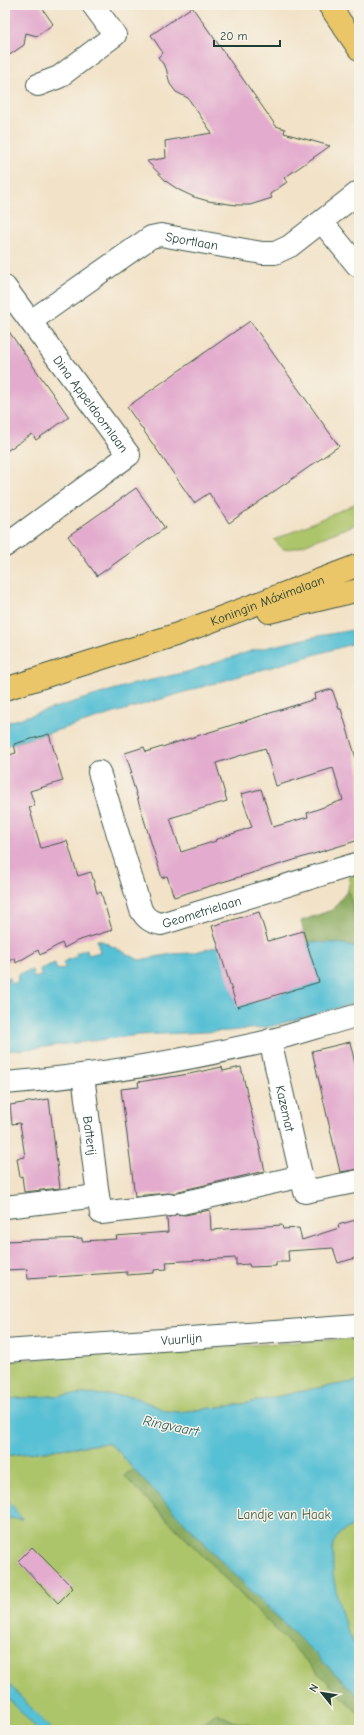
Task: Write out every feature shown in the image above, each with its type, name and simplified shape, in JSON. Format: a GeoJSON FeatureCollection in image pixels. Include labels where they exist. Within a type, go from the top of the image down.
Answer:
{"type":"FeatureCollection","features":[{"type":"Feature","properties":{"kind":"main road"},"geometry":{"type":"LineString","coordinates":[[329,5],[359,49]]}},
{"type":"Feature","properties":{"kind":"main road","name":"Koningin Máximalaan"},"geometry":{"type":"LineString","coordinates":[[5,689],[175,635],[359,565]]}},
{"type":"Feature","properties":{"kind":"main road","name":"Koningin Máximalaan"},"geometry":{"type":"LineString","coordinates":[[175,635],[359,590]]}},
{"type":"Feature","properties":{"kind":"street"},"geometry":{"type":"LineString","coordinates":[[38,85],[59,77],[115,35],[93,5]]}},
{"type":"Feature","properties":{"kind":"street","name":"Sportlaan"},"geometry":{"type":"LineString","coordinates":[[31,321],[150,236],[161,235],[262,253],[275,253],[290,246],[359,192]]}},
{"type":"Feature","properties":{"kind":"street"},"geometry":{"type":"LineString","coordinates":[[322,222],[357,265]]}},
{"type":"Feature","properties":{"kind":"street","name":"Dina Appeldoornlaan"},"geometry":{"type":"LineString","coordinates":[[5,287],[129,455],[5,546]]}},
{"type":"Feature","properties":{"kind":"street","name":"Geometrielaan"},"geometry":{"type":"LineString","coordinates":[[98,772],[141,910],[145,918],[154,923],[161,924],[359,863]]}},
{"type":"Feature","properties":{"kind":"street"},"geometry":{"type":"LineString","coordinates":[[5,1083],[84,1075],[156,1064],[270,1040],[359,1015]]}},
{"type":"Feature","properties":{"kind":"street","name":"Kazemat"},"geometry":{"type":"LineString","coordinates":[[270,1040],[305,1192],[359,1181]]}},
{"type":"Feature","properties":{"kind":"street","name":"Batterij"},"geometry":{"type":"LineString","coordinates":[[84,1075],[101,1212],[175,1204],[302,1176]]}},
{"type":"Feature","properties":{"kind":"street"},"geometry":{"type":"LineString","coordinates":[[5,1206],[98,1196]]}},
{"type":"Feature","properties":{"kind":"street","name":"Vuurlijn"},"geometry":{"type":"LineString","coordinates":[[5,1351],[359,1326]]}},
{"type":"Feature","properties":{"kind":"green space"},"geometry":{"type":"Polygon","coordinates":[[[359,502],[359,523],[296,548],[283,549],[274,540],[359,502]]]}},
{"type":"Feature","properties":{"kind":"green space"},"geometry":{"type":"Polygon","coordinates":[[[359,871],[359,933],[348,890],[351,873],[359,871]]]}},
{"type":"Feature","properties":{"kind":"green space"},"geometry":{"type":"Polygon","coordinates":[[[348,890],[359,933],[359,947],[338,943],[306,942],[301,921],[332,910],[348,890]]]}},
{"type":"Feature","properties":{"kind":"green space"},"geometry":{"type":"Polygon","coordinates":[[[359,1338],[359,1381],[312,1389],[243,1404],[180,1412],[166,1411],[132,1396],[83,1394],[5,1399],[5,1361],[359,1338]]]}},
{"type":"Feature","properties":{"kind":"green space"},"geometry":{"type":"Polygon","coordinates":[[[359,1433],[359,1692],[122,1456],[133,1469],[124,1476],[359,1714],[359,1730],[261,1730],[255,1725],[235,1722],[216,1713],[192,1730],[5,1730],[5,1518],[21,1519],[5,1496],[5,1456],[108,1443],[118,1451],[359,1433]]]}},
{"type":"Feature","properties":{"kind":"green space"},"geometry":{"type":"Polygon","coordinates":[[[133,1469],[232,1572],[359,1697],[359,1714],[124,1476],[133,1469]]]}},
{"type":"Feature","properties":{"kind":"green space"},"geometry":{"type":"Polygon","coordinates":[[[216,1713],[235,1722],[255,1725],[261,1730],[192,1730],[216,1713]]]}},
{"type":"Feature","properties":{"kind":"water"},"geometry":{"type":"Polygon","coordinates":[[[359,629],[359,642],[198,688],[5,746],[5,723],[129,685],[187,672],[251,651],[318,636],[359,629]]]}},
{"type":"Feature","properties":{"kind":"water"},"geometry":{"type":"Polygon","coordinates":[[[97,940],[100,940],[139,960],[172,954],[191,953],[219,946],[306,942],[338,943],[359,947],[359,1002],[269,1027],[228,1031],[139,1035],[5,1051],[5,978],[9,977],[11,984],[18,982],[17,975],[32,970],[34,978],[41,976],[40,969],[55,963],[57,970],[65,968],[63,962],[77,956],[76,953],[87,949],[88,955],[100,952],[97,940]]]}},
{"type":"Feature","properties":{"kind":"water","name":"Landje van Haak"},"geometry":{"type":"Polygon","coordinates":[[[359,1381],[359,1521],[339,1534],[333,1544],[333,1575],[339,1604],[347,1630],[359,1653],[359,1697],[232,1572],[133,1469],[118,1451],[108,1443],[5,1456],[5,1399],[83,1394],[132,1396],[166,1411],[180,1412],[243,1404],[312,1389],[359,1381]]]}},
{"type":"Feature","properties":{"kind":"water"},"geometry":{"type":"Polygon","coordinates":[[[5,1496],[22,1519],[5,1518],[5,1496]]]}},
{"type":"Feature","properties":{"kind":"water"},"geometry":{"type":"Polygon","coordinates":[[[5,1680],[52,1730],[38,1730],[5,1695],[5,1680]]]}},
{"type":"Feature","properties":{"kind":"building"},"geometry":{"type":"Polygon","coordinates":[[[5,5],[40,5],[53,24],[37,36],[26,33],[24,45],[5,58],[5,5]]]}},
{"type":"Feature","properties":{"kind":"building"},"geometry":{"type":"Polygon","coordinates":[[[192,7],[276,126],[285,129],[284,133],[330,146],[284,178],[287,182],[270,194],[272,198],[250,205],[236,205],[208,201],[194,197],[167,182],[147,161],[166,158],[165,141],[212,133],[188,98],[176,92],[170,84],[166,68],[158,57],[163,53],[151,35],[192,7]]]}},
{"type":"Feature","properties":{"kind":"building"},"geometry":{"type":"Polygon","coordinates":[[[250,321],[339,446],[229,523],[209,493],[194,503],[127,407],[250,321]]]}},
{"type":"Feature","properties":{"kind":"building"},"geometry":{"type":"Polygon","coordinates":[[[5,326],[69,417],[36,440],[32,434],[5,452],[5,326]]]}},
{"type":"Feature","properties":{"kind":"building"},"geometry":{"type":"Polygon","coordinates":[[[136,488],[165,528],[97,576],[68,536],[136,488]]]}},
{"type":"Feature","properties":{"kind":"building"},"geometry":{"type":"Polygon","coordinates":[[[332,689],[339,709],[341,709],[359,768],[359,840],[174,897],[167,876],[162,878],[125,753],[144,747],[146,752],[315,699],[314,694],[332,689]],[[265,748],[216,763],[227,801],[170,818],[181,852],[216,841],[215,840],[252,827],[241,794],[261,789],[273,827],[308,817],[307,813],[343,800],[333,768],[276,786],[265,748]]]}},
{"type":"Feature","properties":{"kind":"building"},"geometry":{"type":"Polygon","coordinates":[[[49,734],[63,781],[30,791],[35,806],[29,807],[41,848],[67,841],[78,876],[91,872],[97,893],[101,892],[112,930],[77,941],[64,948],[62,943],[40,955],[38,950],[16,963],[15,958],[5,963],[5,756],[16,753],[14,744],[49,734]]]}},
{"type":"Feature","properties":{"kind":"building"},"geometry":{"type":"Polygon","coordinates":[[[259,912],[268,941],[303,931],[319,982],[237,1007],[212,926],[259,912]]]}},
{"type":"Feature","properties":{"kind":"building"},"geometry":{"type":"Polygon","coordinates":[[[350,1042],[359,1081],[359,1097],[355,1098],[359,1115],[359,1169],[340,1172],[312,1051],[350,1042]]]}},
{"type":"Feature","properties":{"kind":"building"},"geometry":{"type":"Polygon","coordinates":[[[222,1067],[223,1071],[241,1067],[265,1171],[179,1191],[174,1194],[168,1193],[135,1196],[121,1089],[139,1087],[138,1082],[222,1067]]]}},
{"type":"Feature","properties":{"kind":"building"},"geometry":{"type":"Polygon","coordinates":[[[49,1099],[60,1188],[24,1192],[22,1176],[20,1177],[17,1158],[25,1157],[20,1123],[12,1124],[10,1105],[49,1099]]]}},
{"type":"Feature","properties":{"kind":"building"},"geometry":{"type":"Polygon","coordinates":[[[210,1210],[211,1230],[282,1225],[283,1229],[299,1228],[302,1240],[339,1228],[338,1225],[359,1219],[359,1257],[338,1263],[333,1248],[288,1251],[289,1262],[276,1262],[276,1266],[250,1267],[249,1264],[236,1265],[236,1258],[166,1262],[167,1269],[154,1270],[154,1273],[127,1275],[127,1272],[28,1279],[27,1269],[5,1270],[5,1241],[82,1238],[82,1241],[117,1239],[116,1236],[168,1232],[167,1218],[177,1214],[185,1215],[210,1210]]]}},
{"type":"Feature","properties":{"kind":"building"},"geometry":{"type":"Polygon","coordinates":[[[32,1547],[73,1588],[58,1603],[18,1561],[32,1547]]]}},
{"type":"Feature","properties":{"kind":"water label","name":"Ringvaart"},"geometry":{"type":"Point","coordinates":[171,1426]}}]}
